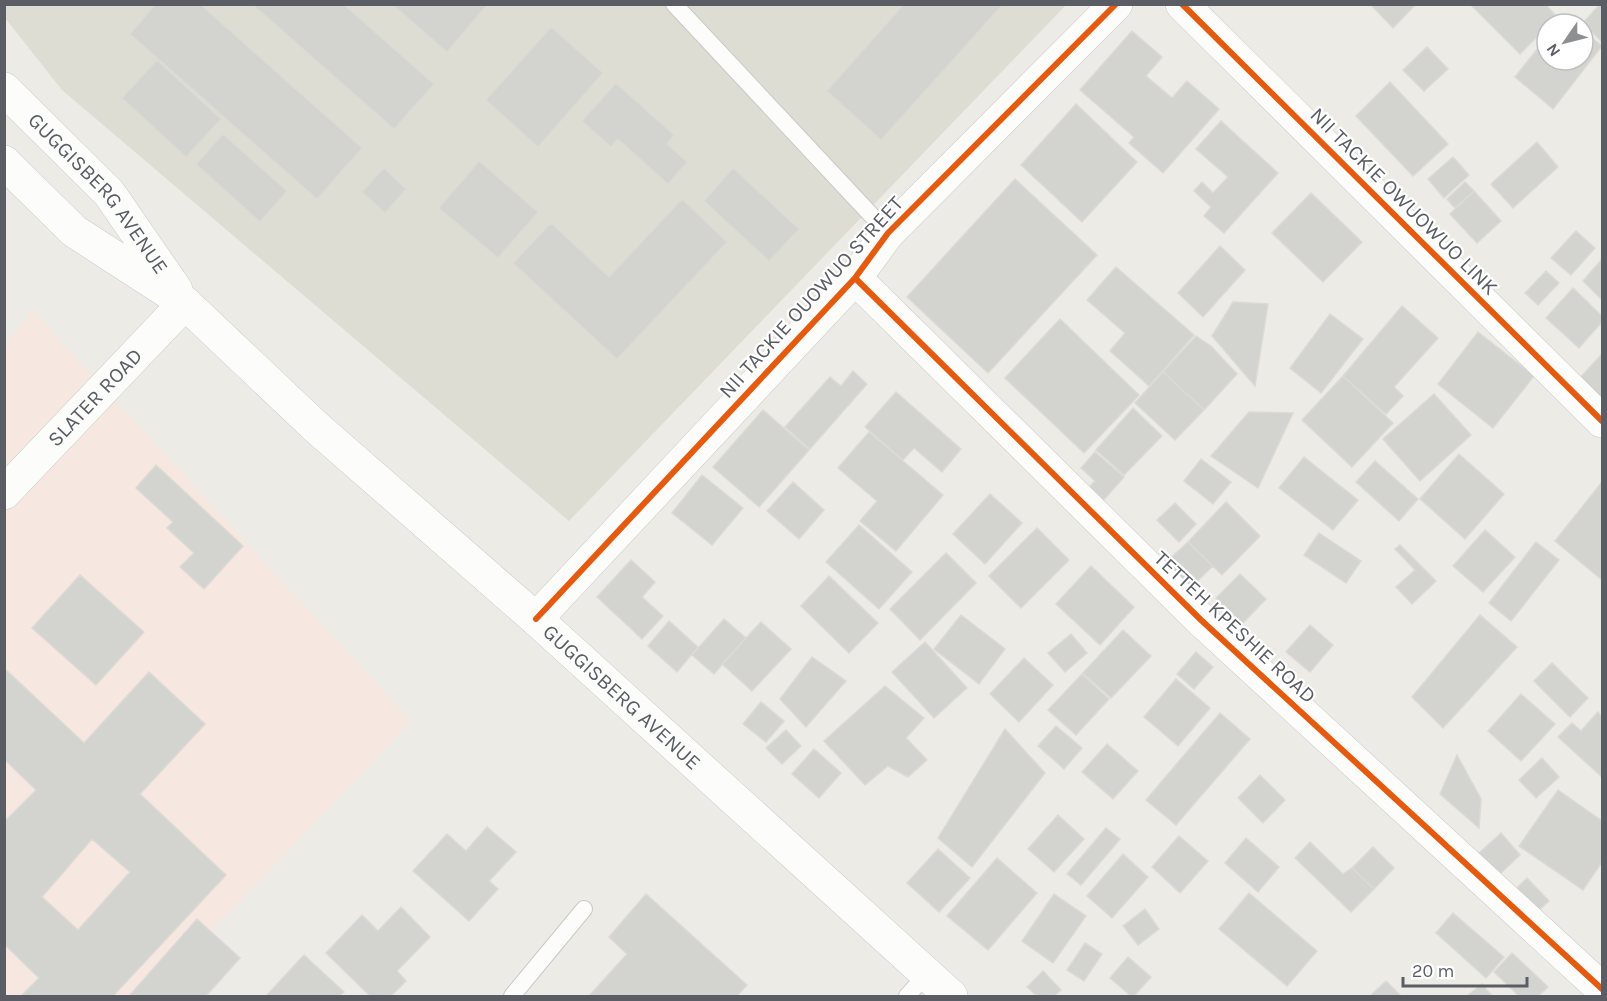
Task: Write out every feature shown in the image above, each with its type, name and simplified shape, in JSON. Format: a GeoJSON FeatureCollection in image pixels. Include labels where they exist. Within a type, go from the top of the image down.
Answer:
{"type":"FeatureCollection","features":[{"type":"Feature","properties":{"kind":"street","name":"NII TACKIE OUOWUO STREET"},"geometry":{"type":"LineString","coordinates":[[536,619],[855,278],[888,232],[1116,4]]}},
{"type":"Feature","properties":{"kind":"street","name":"NII TACKIE OWUOWUO LINK"},"geometry":{"type":"LineString","coordinates":[[1182,4],[1602,421]]}},
{"type":"Feature","properties":{"kind":"street","name":"GUGGISBERG AVENUE"},"geometry":{"type":"LineString","coordinates":[[4,89],[109,193],[185,303]]}},
{"type":"Feature","properties":{"kind":"street","name":"GUGGISBERG AVENUE"},"geometry":{"type":"LineString","coordinates":[[4,162],[74,231],[185,303],[316,427],[536,619],[917,985],[951,996]]}},
{"type":"Feature","properties":{"kind":"street","name":"TETTEH KPESHIE ROAD"},"geometry":{"type":"LineString","coordinates":[[855,278],[1202,620],[1602,989]]}},
{"type":"Feature","properties":{"kind":"street","name":"SLATER ROAD"},"geometry":{"type":"LineString","coordinates":[[4,493],[185,303]]}},
{"type":"Feature","properties":{"kind":"lane"},"geometry":{"type":"LineString","coordinates":[[674,4],[888,232]]}},
{"type":"Feature","properties":{"kind":"lane"},"geometry":{"type":"LineString","coordinates":[[512,996],[584,909]]}},
{"type":"Feature","properties":{"kind":"shaded area"},"geometry":{"type":"Polygon","coordinates":[[[5,4],[1066,5],[569,521],[62,90],[5,18],[5,4]]]}},
{"type":"Feature","properties":{"kind":"shaded area"},"geometry":{"type":"Polygon","coordinates":[[[33,311],[411,721],[151,996],[5,996],[4,344],[33,311]]]}},
{"type":"Feature","properties":{"kind":"building"},"geometry":{"type":"Polygon","coordinates":[[[156,4],[200,4],[362,148],[317,199],[130,34],[156,4]]]}},
{"type":"Feature","properties":{"kind":"building"},"geometry":{"type":"Polygon","coordinates":[[[252,4],[343,4],[434,84],[394,129],[252,4]]]}},
{"type":"Feature","properties":{"kind":"building"},"geometry":{"type":"Polygon","coordinates":[[[392,4],[488,4],[447,52],[392,4]]]}},
{"type":"Feature","properties":{"kind":"building"},"geometry":{"type":"Polygon","coordinates":[[[904,4],[1003,4],[881,140],[827,91],[904,4]]]}},
{"type":"Feature","properties":{"kind":"building"},"geometry":{"type":"Polygon","coordinates":[[[1370,4],[1416,4],[1393,28],[1370,4]]]}},
{"type":"Feature","properties":{"kind":"building"},"geometry":{"type":"Polygon","coordinates":[[[1470,4],[1545,4],[1552,12],[1535,12],[1535,39],[1520,54],[1470,4]]]}},
{"type":"Feature","properties":{"kind":"building"},"geometry":{"type":"Polygon","coordinates":[[[1602,4],[1602,42],[1595,35],[1595,12],[1593,12],[1602,4]]]}},
{"type":"Feature","properties":{"kind":"building"},"geometry":{"type":"Polygon","coordinates":[[[551,27],[603,73],[538,147],[486,100],[551,27]]]}},
{"type":"Feature","properties":{"kind":"building"},"geometry":{"type":"Polygon","coordinates":[[[1132,31],[1162,57],[1146,76],[1172,98],[1187,81],[1219,109],[1163,173],[1129,143],[1134,137],[1080,90],[1132,31]]]}},
{"type":"Feature","properties":{"kind":"building"},"geometry":{"type":"Polygon","coordinates":[[[1595,40],[1602,46],[1595,55],[1595,40]]]}},
{"type":"Feature","properties":{"kind":"building"},"geometry":{"type":"Polygon","coordinates":[[[1427,47],[1448,69],[1424,91],[1403,70],[1427,47]]]}},
{"type":"Feature","properties":{"kind":"building"},"geometry":{"type":"Polygon","coordinates":[[[1535,52],[1535,72],[1582,72],[1553,109],[1515,77],[1535,52]]]}},
{"type":"Feature","properties":{"kind":"building"},"geometry":{"type":"Polygon","coordinates":[[[157,60],[221,119],[186,157],[122,98],[157,60]]]}},
{"type":"Feature","properties":{"kind":"building"},"geometry":{"type":"Polygon","coordinates":[[[1390,82],[1448,144],[1413,176],[1356,116],[1390,82]]]}},
{"type":"Feature","properties":{"kind":"building"},"geometry":{"type":"Polygon","coordinates":[[[616,83],[674,135],[667,144],[687,162],[668,184],[618,139],[611,147],[582,121],[616,83]]]}},
{"type":"Feature","properties":{"kind":"building"},"geometry":{"type":"Polygon","coordinates":[[[1076,104],[1137,162],[1082,222],[1021,165],[1076,104]]]}},
{"type":"Feature","properties":{"kind":"building"},"geometry":{"type":"Polygon","coordinates":[[[1221,121],[1278,173],[1224,233],[1204,216],[1211,207],[1194,191],[1202,182],[1213,193],[1228,177],[1196,149],[1221,121]]]}},
{"type":"Feature","properties":{"kind":"building"},"geometry":{"type":"Polygon","coordinates":[[[223,134],[287,191],[260,222],[196,164],[223,134]]]}},
{"type":"Feature","properties":{"kind":"building"},"geometry":{"type":"Polygon","coordinates":[[[1537,142],[1558,167],[1513,208],[1491,184],[1537,142]]]}},
{"type":"Feature","properties":{"kind":"building"},"geometry":{"type":"Polygon","coordinates":[[[1453,157],[1469,175],[1444,198],[1428,179],[1453,157]]]}},
{"type":"Feature","properties":{"kind":"building"},"geometry":{"type":"Polygon","coordinates":[[[479,161],[538,212],[498,258],[439,208],[479,161]]]}},
{"type":"Feature","properties":{"kind":"building"},"geometry":{"type":"Polygon","coordinates":[[[384,168],[406,189],[385,213],[362,192],[384,168]]]}},
{"type":"Feature","properties":{"kind":"building"},"geometry":{"type":"Polygon","coordinates":[[[733,168],[799,229],[769,261],[704,201],[733,168]]]}},
{"type":"Feature","properties":{"kind":"building"},"geometry":{"type":"Polygon","coordinates":[[[1015,179],[1097,255],[988,373],[907,297],[1015,179]]]}},
{"type":"Feature","properties":{"kind":"building"},"geometry":{"type":"Polygon","coordinates":[[[1465,182],[1474,191],[1455,208],[1447,199],[1465,182]]]}},
{"type":"Feature","properties":{"kind":"building"},"geometry":{"type":"Polygon","coordinates":[[[1474,191],[1501,221],[1477,243],[1450,214],[1474,191]]]}},
{"type":"Feature","properties":{"kind":"building"},"geometry":{"type":"Polygon","coordinates":[[[1311,193],[1362,242],[1323,282],[1272,233],[1311,193]]]}},
{"type":"Feature","properties":{"kind":"building"},"geometry":{"type":"Polygon","coordinates":[[[682,199],[727,242],[617,359],[513,263],[551,223],[609,277],[682,199]]]}},
{"type":"Feature","properties":{"kind":"building"},"geometry":{"type":"Polygon","coordinates":[[[1576,231],[1595,248],[1571,275],[1551,258],[1576,231]]]}},
{"type":"Feature","properties":{"kind":"building"},"geometry":{"type":"Polygon","coordinates":[[[1220,246],[1245,270],[1203,317],[1178,293],[1220,246]]]}},
{"type":"Feature","properties":{"kind":"building"},"geometry":{"type":"Polygon","coordinates":[[[1602,259],[1602,300],[1583,281],[1602,259]]]}},
{"type":"Feature","properties":{"kind":"building"},"geometry":{"type":"Polygon","coordinates":[[[1116,267],[1194,335],[1149,386],[1110,351],[1125,333],[1087,300],[1116,267]]]}},
{"type":"Feature","properties":{"kind":"building"},"geometry":{"type":"Polygon","coordinates":[[[1546,271],[1559,283],[1538,305],[1525,293],[1546,271]]]}},
{"type":"Feature","properties":{"kind":"building"},"geometry":{"type":"Polygon","coordinates":[[[1573,288],[1602,316],[1602,322],[1579,348],[1546,318],[1573,288]]]}},
{"type":"Feature","properties":{"kind":"building"},"geometry":{"type":"Polygon","coordinates":[[[1233,302],[1268,304],[1255,386],[1212,336],[1233,302]]]}},
{"type":"Feature","properties":{"kind":"building"},"geometry":{"type":"Polygon","coordinates":[[[1402,306],[1438,338],[1394,387],[1403,396],[1386,414],[1343,376],[1402,306]]]}},
{"type":"Feature","properties":{"kind":"building"},"geometry":{"type":"Polygon","coordinates":[[[1330,314],[1363,339],[1321,393],[1290,368],[1330,314]]]}},
{"type":"Feature","properties":{"kind":"building"},"geometry":{"type":"Polygon","coordinates":[[[1060,319],[1139,395],[1084,453],[1005,378],[1060,319]]]}},
{"type":"Feature","properties":{"kind":"building"},"geometry":{"type":"Polygon","coordinates":[[[1478,332],[1534,376],[1493,428],[1438,384],[1478,332]]]}},
{"type":"Feature","properties":{"kind":"building"},"geometry":{"type":"Polygon","coordinates":[[[1196,336],[1211,346],[1237,374],[1204,410],[1163,372],[1196,336]]]}},
{"type":"Feature","properties":{"kind":"building"},"geometry":{"type":"Polygon","coordinates":[[[1602,354],[1602,404],[1578,380],[1602,354]]]}},
{"type":"Feature","properties":{"kind":"building"},"geometry":{"type":"Polygon","coordinates":[[[853,371],[867,384],[810,449],[785,427],[830,377],[841,386],[853,371]]]}},
{"type":"Feature","properties":{"kind":"building"},"geometry":{"type":"Polygon","coordinates":[[[1163,372],[1204,410],[1175,440],[1135,403],[1163,372]]]}},
{"type":"Feature","properties":{"kind":"building"},"geometry":{"type":"Polygon","coordinates":[[[1343,376],[1393,423],[1352,467],[1302,420],[1343,376]]]}},
{"type":"Feature","properties":{"kind":"building"},"geometry":{"type":"Polygon","coordinates":[[[896,392],[961,449],[942,472],[914,448],[903,460],[865,427],[896,392]]]}},
{"type":"Feature","properties":{"kind":"building"},"geometry":{"type":"Polygon","coordinates":[[[1434,394],[1471,435],[1420,481],[1383,439],[1434,394]]]}},
{"type":"Feature","properties":{"kind":"building"},"geometry":{"type":"Polygon","coordinates":[[[1133,408],[1162,436],[1124,475],[1096,450],[1133,408]]]}},
{"type":"Feature","properties":{"kind":"building"},"geometry":{"type":"Polygon","coordinates":[[[763,410],[809,450],[759,507],[713,467],[763,410]]]}},
{"type":"Feature","properties":{"kind":"building"},"geometry":{"type":"Polygon","coordinates":[[[1249,412],[1293,413],[1258,488],[1211,456],[1249,412]]]}},
{"type":"Feature","properties":{"kind":"building"},"geometry":{"type":"Polygon","coordinates":[[[869,432],[943,495],[896,551],[860,521],[877,501],[838,468],[869,432]]]}},
{"type":"Feature","properties":{"kind":"building"},"geometry":{"type":"Polygon","coordinates":[[[1095,452],[1124,477],[1101,503],[1086,490],[1095,481],[1081,468],[1095,452]]]}},
{"type":"Feature","properties":{"kind":"building"},"geometry":{"type":"Polygon","coordinates":[[[1459,454],[1504,494],[1465,539],[1420,499],[1459,454]]]}},
{"type":"Feature","properties":{"kind":"building"},"geometry":{"type":"Polygon","coordinates":[[[1304,457],[1358,500],[1333,530],[1279,488],[1304,457]]]}},
{"type":"Feature","properties":{"kind":"building"},"geometry":{"type":"Polygon","coordinates":[[[1201,459],[1231,482],[1213,504],[1184,481],[1201,459]]]}},
{"type":"Feature","properties":{"kind":"building"},"geometry":{"type":"Polygon","coordinates":[[[1375,461],[1418,499],[1399,521],[1356,482],[1375,461]]]}},
{"type":"Feature","properties":{"kind":"building"},"geometry":{"type":"Polygon","coordinates":[[[156,465],[243,546],[204,589],[180,567],[194,553],[167,528],[173,522],[136,488],[156,465]]]}},
{"type":"Feature","properties":{"kind":"building"},"geometry":{"type":"Polygon","coordinates":[[[702,475],[743,508],[712,545],[672,513],[702,475]]]}},
{"type":"Feature","properties":{"kind":"building"},"geometry":{"type":"Polygon","coordinates":[[[793,482],[824,510],[799,539],[767,511],[793,482]]]}},
{"type":"Feature","properties":{"kind":"building"},"geometry":{"type":"Polygon","coordinates":[[[1602,482],[1602,580],[1555,541],[1602,482]]]}},
{"type":"Feature","properties":{"kind":"building"},"geometry":{"type":"Polygon","coordinates":[[[990,494],[1022,523],[985,564],[953,534],[990,494]]]}},
{"type":"Feature","properties":{"kind":"building"},"geometry":{"type":"Polygon","coordinates":[[[1226,502],[1260,536],[1222,575],[1188,542],[1226,502]]]}},
{"type":"Feature","properties":{"kind":"building"},"geometry":{"type":"Polygon","coordinates":[[[1175,503],[1196,524],[1179,542],[1157,520],[1175,503]]]}},
{"type":"Feature","properties":{"kind":"building"},"geometry":{"type":"Polygon","coordinates":[[[859,525],[912,572],[879,609],[826,562],[859,525]]]}},
{"type":"Feature","properties":{"kind":"building"},"geometry":{"type":"Polygon","coordinates":[[[1037,528],[1069,560],[1021,608],[989,576],[1037,528]]]}},
{"type":"Feature","properties":{"kind":"building"},"geometry":{"type":"Polygon","coordinates":[[[1485,530],[1515,557],[1483,592],[1453,566],[1485,530]]]}},
{"type":"Feature","properties":{"kind":"building"},"geometry":{"type":"Polygon","coordinates":[[[1319,533],[1361,561],[1346,583],[1304,555],[1319,533]]]}},
{"type":"Feature","properties":{"kind":"building"},"geometry":{"type":"Polygon","coordinates":[[[1188,542],[1213,566],[1189,589],[1165,563],[1188,542]]]}},
{"type":"Feature","properties":{"kind":"building"},"geometry":{"type":"Polygon","coordinates":[[[1536,542],[1559,560],[1511,621],[1489,603],[1536,542]]]}},
{"type":"Feature","properties":{"kind":"building"},"geometry":{"type":"Polygon","coordinates":[[[1400,545],[1436,581],[1412,604],[1396,587],[1415,570],[1395,549],[1400,545]]]}},
{"type":"Feature","properties":{"kind":"building"},"geometry":{"type":"Polygon","coordinates":[[[946,553],[976,583],[920,640],[890,609],[946,553]]]}},
{"type":"Feature","properties":{"kind":"building"},"geometry":{"type":"Polygon","coordinates":[[[631,560],[655,582],[642,597],[663,616],[642,639],[597,597],[631,560]]]}},
{"type":"Feature","properties":{"kind":"building"},"geometry":{"type":"Polygon","coordinates":[[[1091,566],[1134,607],[1100,645],[1056,604],[1091,566]]]}},
{"type":"Feature","properties":{"kind":"building"},"geometry":{"type":"Polygon","coordinates":[[[1240,574],[1266,599],[1242,624],[1216,598],[1240,574]]]}},
{"type":"Feature","properties":{"kind":"building"},"geometry":{"type":"Polygon","coordinates":[[[80,575],[144,632],[96,685],[32,628],[80,575]]]}},
{"type":"Feature","properties":{"kind":"building"},"geometry":{"type":"Polygon","coordinates":[[[829,576],[878,623],[849,653],[801,606],[829,576]]]}},
{"type":"Feature","properties":{"kind":"building"},"geometry":{"type":"Polygon","coordinates":[[[961,615],[1005,649],[979,684],[934,649],[961,615]]]}},
{"type":"Feature","properties":{"kind":"building"},"geometry":{"type":"Polygon","coordinates":[[[1480,615],[1517,647],[1443,728],[1412,697],[1480,615]]]}},
{"type":"Feature","properties":{"kind":"building"},"geometry":{"type":"Polygon","coordinates":[[[724,619],[746,638],[714,674],[692,655],[724,619]]]}},
{"type":"Feature","properties":{"kind":"building"},"geometry":{"type":"Polygon","coordinates":[[[669,621],[698,647],[677,672],[648,646],[669,621]]]}},
{"type":"Feature","properties":{"kind":"building"},"geometry":{"type":"Polygon","coordinates":[[[761,622],[791,649],[752,691],[722,664],[761,622]]]}},
{"type":"Feature","properties":{"kind":"building"},"geometry":{"type":"Polygon","coordinates":[[[1310,625],[1333,645],[1310,672],[1286,652],[1310,625]]]}},
{"type":"Feature","properties":{"kind":"building"},"geometry":{"type":"Polygon","coordinates":[[[1123,630],[1151,656],[1111,698],[1083,673],[1123,630]]]}},
{"type":"Feature","properties":{"kind":"building"},"geometry":{"type":"Polygon","coordinates":[[[1071,634],[1087,653],[1065,672],[1048,653],[1071,634]]]}},
{"type":"Feature","properties":{"kind":"building"},"geometry":{"type":"Polygon","coordinates":[[[925,642],[967,688],[934,718],[892,672],[925,642]]]}},
{"type":"Feature","properties":{"kind":"building"},"geometry":{"type":"Polygon","coordinates":[[[1196,652],[1213,667],[1194,689],[1177,674],[1196,652]]]}},
{"type":"Feature","properties":{"kind":"building"},"geometry":{"type":"Polygon","coordinates":[[[812,657],[846,681],[806,727],[780,699],[812,657]]]}},
{"type":"Feature","properties":{"kind":"building"},"geometry":{"type":"Polygon","coordinates":[[[1024,658],[1053,685],[1019,722],[990,694],[1024,658]]]}},
{"type":"Feature","properties":{"kind":"building"},"geometry":{"type":"Polygon","coordinates":[[[1552,663],[1588,698],[1570,717],[1534,681],[1552,663]]]}},
{"type":"Feature","properties":{"kind":"building"},"geometry":{"type":"Polygon","coordinates":[[[4,668],[84,743],[149,672],[205,724],[140,794],[226,875],[113,996],[21,996],[39,978],[4,944],[4,822],[36,790],[4,759],[4,668]],[[92,839],[42,897],[78,930],[130,872],[92,839]]]}},
{"type":"Feature","properties":{"kind":"building"},"geometry":{"type":"Polygon","coordinates":[[[1082,674],[1109,699],[1076,735],[1048,710],[1082,674]]]}},
{"type":"Feature","properties":{"kind":"building"},"geometry":{"type":"Polygon","coordinates":[[[1176,679],[1210,708],[1178,746],[1144,717],[1176,679]]]}},
{"type":"Feature","properties":{"kind":"building"},"geometry":{"type":"Polygon","coordinates":[[[885,686],[924,718],[906,738],[927,760],[908,777],[888,766],[865,785],[824,741],[885,686]]]}},
{"type":"Feature","properties":{"kind":"building"},"geometry":{"type":"Polygon","coordinates":[[[1521,694],[1555,724],[1521,761],[1488,731],[1521,694]]]}},
{"type":"Feature","properties":{"kind":"building"},"geometry":{"type":"Polygon","coordinates":[[[761,702],[784,721],[766,742],[743,724],[761,702]]]}},
{"type":"Feature","properties":{"kind":"building"},"geometry":{"type":"Polygon","coordinates":[[[1598,712],[1602,717],[1602,777],[1558,737],[1572,723],[1581,731],[1598,712]]]}},
{"type":"Feature","properties":{"kind":"building"},"geometry":{"type":"Polygon","coordinates":[[[1220,713],[1250,739],[1176,825],[1146,800],[1220,713]]]}},
{"type":"Feature","properties":{"kind":"building"},"geometry":{"type":"Polygon","coordinates":[[[1056,726],[1082,748],[1064,769],[1038,746],[1056,726]]]}},
{"type":"Feature","properties":{"kind":"building"},"geometry":{"type":"Polygon","coordinates":[[[1005,729],[1045,773],[972,867],[938,838],[1005,729]]]}},
{"type":"Feature","properties":{"kind":"building"},"geometry":{"type":"Polygon","coordinates":[[[786,730],[801,746],[782,764],[766,748],[786,730]]]}},
{"type":"Feature","properties":{"kind":"building"},"geometry":{"type":"Polygon","coordinates":[[[1107,744],[1138,771],[1113,799],[1082,772],[1107,744]]]}},
{"type":"Feature","properties":{"kind":"building"},"geometry":{"type":"Polygon","coordinates":[[[814,749],[841,773],[819,798],[792,774],[814,749]]]}},
{"type":"Feature","properties":{"kind":"building"},"geometry":{"type":"Polygon","coordinates":[[[1457,755],[1481,799],[1479,828],[1440,794],[1457,755]]]}},
{"type":"Feature","properties":{"kind":"building"},"geometry":{"type":"Polygon","coordinates":[[[1542,758],[1559,777],[1536,798],[1519,780],[1542,758]]]}},
{"type":"Feature","properties":{"kind":"building"},"geometry":{"type":"Polygon","coordinates":[[[1260,775],[1285,800],[1263,823],[1238,798],[1260,775]]]}},
{"type":"Feature","properties":{"kind":"building"},"geometry":{"type":"Polygon","coordinates":[[[1558,790],[1602,821],[1602,862],[1583,890],[1519,846],[1558,790]]]}},
{"type":"Feature","properties":{"kind":"building"},"geometry":{"type":"Polygon","coordinates":[[[1058,815],[1084,839],[1054,872],[1028,849],[1058,815]]]}},
{"type":"Feature","properties":{"kind":"building"},"geometry":{"type":"Polygon","coordinates":[[[487,827],[516,852],[489,881],[498,889],[469,921],[413,871],[447,834],[466,851],[487,827]]]}},
{"type":"Feature","properties":{"kind":"building"},"geometry":{"type":"Polygon","coordinates":[[[1106,828],[1120,839],[1081,885],[1067,874],[1106,828]]]}},
{"type":"Feature","properties":{"kind":"building"},"geometry":{"type":"Polygon","coordinates":[[[1501,833],[1520,855],[1499,875],[1479,853],[1501,833]]]}},
{"type":"Feature","properties":{"kind":"building"},"geometry":{"type":"Polygon","coordinates":[[[1179,836],[1208,861],[1180,893],[1152,867],[1179,836]]]}},
{"type":"Feature","properties":{"kind":"building"},"geometry":{"type":"Polygon","coordinates":[[[1246,838],[1279,867],[1258,892],[1225,863],[1246,838]]]}},
{"type":"Feature","properties":{"kind":"building"},"geometry":{"type":"Polygon","coordinates":[[[1310,842],[1343,874],[1352,868],[1374,889],[1351,912],[1295,858],[1310,842]]]}},
{"type":"Feature","properties":{"kind":"building"},"geometry":{"type":"Polygon","coordinates":[[[1373,847],[1394,868],[1374,889],[1352,868],[1373,847]]]}},
{"type":"Feature","properties":{"kind":"building"},"geometry":{"type":"Polygon","coordinates":[[[938,849],[970,878],[939,912],[907,883],[938,849]]]}},
{"type":"Feature","properties":{"kind":"building"},"geometry":{"type":"Polygon","coordinates":[[[1123,854],[1148,877],[1112,918],[1087,896],[1123,854]]]}},
{"type":"Feature","properties":{"kind":"building"},"geometry":{"type":"Polygon","coordinates":[[[997,858],[1037,893],[988,950],[947,916],[997,858]]]}},
{"type":"Feature","properties":{"kind":"building"},"geometry":{"type":"Polygon","coordinates":[[[1527,878],[1549,901],[1538,911],[1517,888],[1527,878]]]}},
{"type":"Feature","properties":{"kind":"building"},"geometry":{"type":"Polygon","coordinates":[[[1249,893],[1317,951],[1287,986],[1219,929],[1249,893]]]}},
{"type":"Feature","properties":{"kind":"building"},"geometry":{"type":"Polygon","coordinates":[[[646,894],[747,985],[737,996],[589,996],[627,954],[609,937],[646,894]]]}},
{"type":"Feature","properties":{"kind":"building"},"geometry":{"type":"Polygon","coordinates":[[[1054,894],[1086,916],[1053,963],[1022,941],[1054,894]]]}},
{"type":"Feature","properties":{"kind":"building"},"geometry":{"type":"Polygon","coordinates":[[[401,907],[430,937],[397,971],[406,981],[391,996],[370,996],[326,953],[362,915],[378,931],[401,907]]]}},
{"type":"Feature","properties":{"kind":"building"},"geometry":{"type":"Polygon","coordinates":[[[1145,909],[1159,929],[1138,945],[1123,926],[1145,909]]]}},
{"type":"Feature","properties":{"kind":"building"},"geometry":{"type":"Polygon","coordinates":[[[1453,913],[1504,957],[1486,978],[1436,933],[1453,913]]]}},
{"type":"Feature","properties":{"kind":"building"},"geometry":{"type":"Polygon","coordinates":[[[197,919],[240,958],[206,996],[129,996],[197,919]]]}},
{"type":"Feature","properties":{"kind":"building"},"geometry":{"type":"Polygon","coordinates":[[[1085,943],[1102,954],[1084,981],[1067,970],[1085,943]]]}},
{"type":"Feature","properties":{"kind":"building"},"geometry":{"type":"Polygon","coordinates":[[[1512,953],[1548,987],[1538,996],[1519,996],[1494,972],[1512,953]]]}},
{"type":"Feature","properties":{"kind":"building"},"geometry":{"type":"Polygon","coordinates":[[[304,955],[344,992],[339,996],[266,996],[304,955]]]}},
{"type":"Feature","properties":{"kind":"building"},"geometry":{"type":"Polygon","coordinates":[[[1128,957],[1151,977],[1134,996],[1110,978],[1128,957]]]}},
{"type":"Feature","properties":{"kind":"building"},"geometry":{"type":"Polygon","coordinates":[[[1043,971],[1061,990],[1054,996],[1037,996],[1027,987],[1043,971]]]}},
{"type":"Feature","properties":{"kind":"building"},"geometry":{"type":"Polygon","coordinates":[[[1386,981],[1401,996],[1370,996],[1386,981]]]}},
{"type":"Feature","properties":{"kind":"building"},"geometry":{"type":"Polygon","coordinates":[[[1482,984],[1492,996],[1467,996],[1482,984]]]}},
{"type":"Feature","properties":{"kind":"cycle path"},"geometry":{"type":"LineString","coordinates":[[536,619],[855,278],[888,233],[1116,4]]}},
{"type":"Feature","properties":{"kind":"cycle path"},"geometry":{"type":"LineString","coordinates":[[1182,4],[1602,421]]}},
{"type":"Feature","properties":{"kind":"cycle path"},"geometry":{"type":"LineString","coordinates":[[855,278],[1201,620],[1602,989]]}}]}
